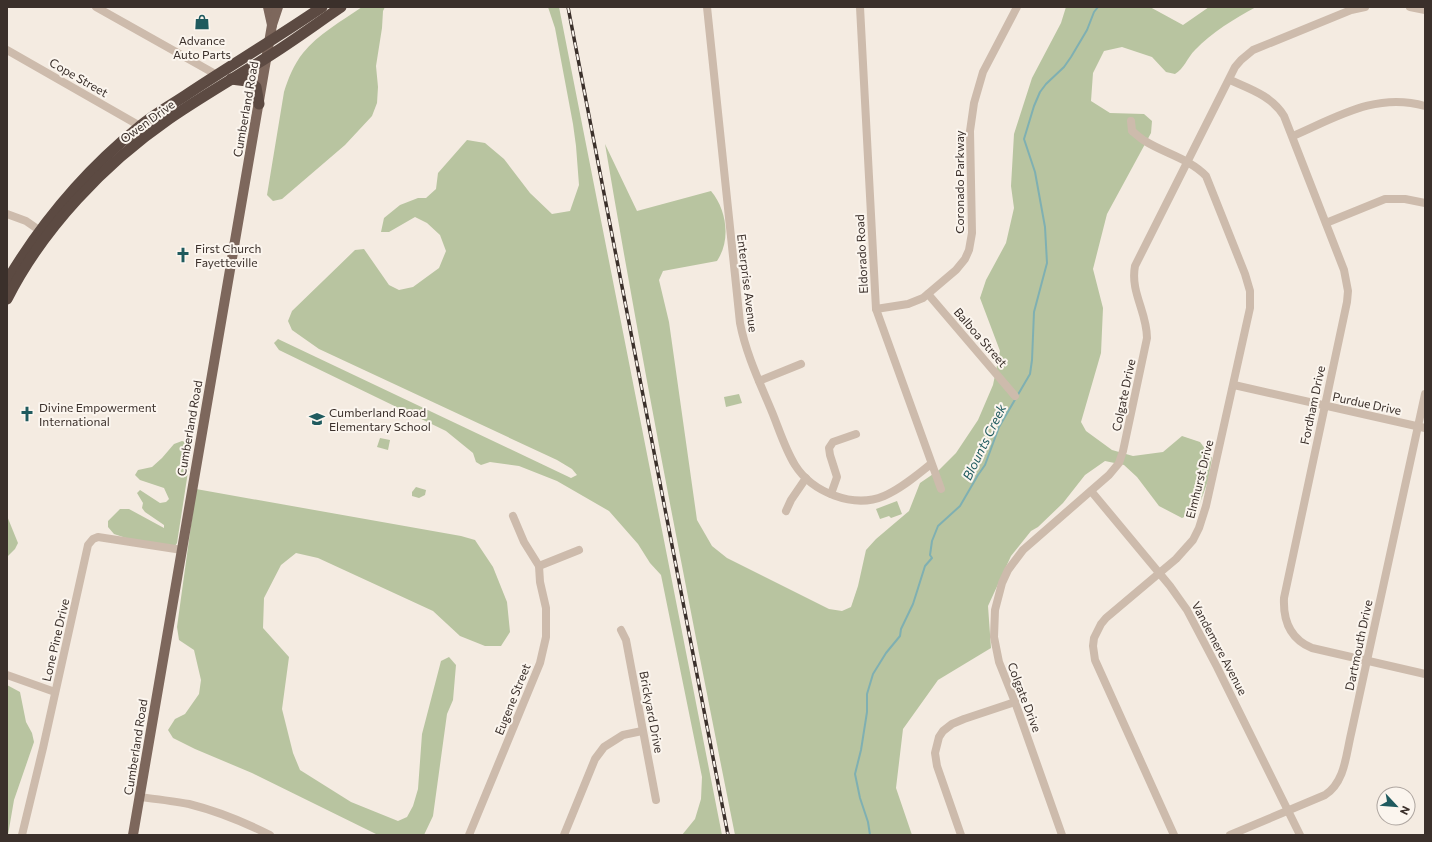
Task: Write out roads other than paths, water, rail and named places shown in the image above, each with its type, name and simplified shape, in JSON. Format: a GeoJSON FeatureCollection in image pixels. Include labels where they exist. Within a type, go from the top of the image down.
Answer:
{"type":"FeatureCollection","features":[{"type":"Feature","properties":{"kind":"highway","name":"Owen Drive"},"geometry":{"type":"LineString","coordinates":[[7,280],[40,230],[86,174],[140,126],[322,7]]}},
{"type":"Feature","properties":{"kind":"highway","name":"Owen Drive"},"geometry":{"type":"LineString","coordinates":[[7,299],[32,256],[63,215],[92,182],[107,168],[170,118],[267,58],[341,7]]}},
{"type":"Feature","properties":{"kind":"highway"},"geometry":{"type":"LineString","coordinates":[[231,79],[247,81],[256,87],[259,104]]}},
{"type":"Feature","properties":{"kind":"main road","name":"Cumberland Road"},"geometry":{"type":"LineString","coordinates":[[268,7],[272,25]]}},
{"type":"Feature","properties":{"kind":"main road","name":"Cumberland Road"},"geometry":{"type":"LineString","coordinates":[[133,835],[182,550],[192,482],[272,25],[278,7]]}},
{"type":"Feature","properties":{"kind":"street"},"geometry":{"type":"LineString","coordinates":[[96,7],[216,75]]}},
{"type":"Feature","properties":{"kind":"street","name":"Enterprise Avenue"},"geometry":{"type":"LineString","coordinates":[[707,7],[740,323],[747,352],[790,457],[806,478],[817,487],[831,494],[844,498],[860,500],[883,497],[892,493],[931,464]]}},
{"type":"Feature","properties":{"kind":"street","name":"Eldorado Road"},"geometry":{"type":"LineString","coordinates":[[860,7],[876,309],[941,489]]}},
{"type":"Feature","properties":{"kind":"street","name":"Coronado Parkway"},"geometry":{"type":"LineString","coordinates":[[876,309],[916,302],[928,294],[960,265],[969,250],[972,233],[970,131],[974,103],[978,86],[986,66],[1017,7]]}},
{"type":"Feature","properties":{"kind":"street","name":"Colgate Drive"},"geometry":{"type":"LineString","coordinates":[[1062,835],[1015,702],[999,662],[994,637],[995,610],[1002,583],[1011,565],[1023,550],[1115,469],[1122,455],[1146,346],[1147,330],[1134,284],[1135,266],[1241,60],[1253,50],[1350,10],[1365,7]]}},
{"type":"Feature","properties":{"kind":"street"},"geometry":{"type":"LineString","coordinates":[[1410,7],[1425,10]]}},
{"type":"Feature","properties":{"kind":"street","name":"Cope Street"},"geometry":{"type":"LineString","coordinates":[[7,50],[140,126]]}},
{"type":"Feature","properties":{"kind":"street","name":"Fordham Drive"},"geometry":{"type":"LineString","coordinates":[[1230,80],[1265,96],[1276,104],[1284,116],[1344,270],[1348,291],[1347,302],[1284,598],[1284,616],[1294,636],[1305,646],[1324,652],[1425,674]]}},
{"type":"Feature","properties":{"kind":"street"},"geometry":{"type":"LineString","coordinates":[[1293,136],[1370,104],[1394,101],[1425,106]]}},
{"type":"Feature","properties":{"kind":"street","name":"Elmhurst Drive"},"geometry":{"type":"LineString","coordinates":[[1131,121],[1132,131],[1144,141],[1202,172],[1210,184],[1248,283],[1250,299],[1250,308],[1234,385],[1206,506],[1199,528],[1186,549],[1106,618],[1096,631],[1093,646],[1095,660],[1174,835]]}},
{"type":"Feature","properties":{"kind":"street"},"geometry":{"type":"LineString","coordinates":[[1326,223],[1385,199],[1405,199],[1425,203]]}},
{"type":"Feature","properties":{"kind":"street"},"geometry":{"type":"LineString","coordinates":[[7,214],[26,221],[40,230]]}},
{"type":"Feature","properties":{"kind":"street","name":"Balboa Street"},"geometry":{"type":"LineString","coordinates":[[928,294],[1015,396]]}},
{"type":"Feature","properties":{"kind":"street"},"geometry":{"type":"LineString","coordinates":[[759,381],[801,364]]}},
{"type":"Feature","properties":{"kind":"street","name":"Purdue Drive"},"geometry":{"type":"LineString","coordinates":[[1234,385],[1422,427]]}},
{"type":"Feature","properties":{"kind":"street","name":"Dartmouth Drive"},"geometry":{"type":"LineString","coordinates":[[1230,835],[1325,795],[1335,786],[1339,779],[1348,749],[1422,427],[1425,394]]}},
{"type":"Feature","properties":{"kind":"street"},"geometry":{"type":"LineString","coordinates":[[831,494],[836,477],[829,448],[833,442],[856,434]]}},
{"type":"Feature","properties":{"kind":"street"},"geometry":{"type":"LineString","coordinates":[[786,511],[791,500],[806,478]]}},
{"type":"Feature","properties":{"kind":"street","name":"Vandemere Avenue"},"geometry":{"type":"LineString","coordinates":[[1091,491],[1179,597],[1187,610],[1244,720],[1300,835]]}},
{"type":"Feature","properties":{"kind":"street"},"geometry":{"type":"LineString","coordinates":[[513,516],[524,542],[539,566],[579,550]]}},
{"type":"Feature","properties":{"kind":"street","name":"Lone Pine Drive"},"geometry":{"type":"LineString","coordinates":[[22,835],[90,541],[98,537],[102,537],[182,550]]}},
{"type":"Feature","properties":{"kind":"street","name":"Eugene Street"},"geometry":{"type":"LineString","coordinates":[[469,835],[540,663],[546,636],[546,616],[540,582],[539,566]]}},
{"type":"Feature","properties":{"kind":"street","name":"Brickyard Drive"},"geometry":{"type":"LineString","coordinates":[[621,630],[626,640],[656,800]]}},
{"type":"Feature","properties":{"kind":"street"},"geometry":{"type":"LineString","coordinates":[[7,675],[55,692]]}},
{"type":"Feature","properties":{"kind":"street"},"geometry":{"type":"LineString","coordinates":[[961,835],[937,766],[935,753],[939,737],[943,731],[952,724],[1015,702]]}},
{"type":"Feature","properties":{"kind":"street"},"geometry":{"type":"LineString","coordinates":[[564,835],[596,758],[604,747],[623,735],[642,731]]}},
{"type":"Feature","properties":{"kind":"street"},"geometry":{"type":"LineString","coordinates":[[140,797],[182,803],[213,811],[270,835]]}},
{"type":"Feature","properties":{"kind":"waterway","name":"Blounts Creek"},"geometry":{"type":"LineString","coordinates":[[870,835],[855,774],[861,750],[867,712],[867,694],[873,674],[886,653],[900,636],[901,629],[913,604],[925,566],[932,558],[930,555],[932,541],[938,526],[960,506],[985,465],[999,427],[1030,374],[1034,312],[1047,263],[1045,227],[1035,172],[1024,139],[1040,92],[1046,84],[1064,67],[1071,57],[1087,30],[1094,12],[1098,7]]}},
{"type":"Feature","properties":{"kind":"railway"},"geometry":{"type":"LineString","coordinates":[[568,7],[728,835]]}},
{"type":"Feature","properties":{"kind":"place","name":"Advance Auto Parts"},"geometry":{"type":"Point","coordinates":[202,22]}},
{"type":"Feature","properties":{"kind":"place","name":"First Church Fayetteville"},"geometry":{"type":"Point","coordinates":[183,255]}},
{"type":"Feature","properties":{"kind":"place","name":"Divine Empowerment International"},"geometry":{"type":"Point","coordinates":[27,414]}},
{"type":"Feature","properties":{"kind":"place","name":"Cumberland Road Elementary School"},"geometry":{"type":"Point","coordinates":[317,419]}}]}
